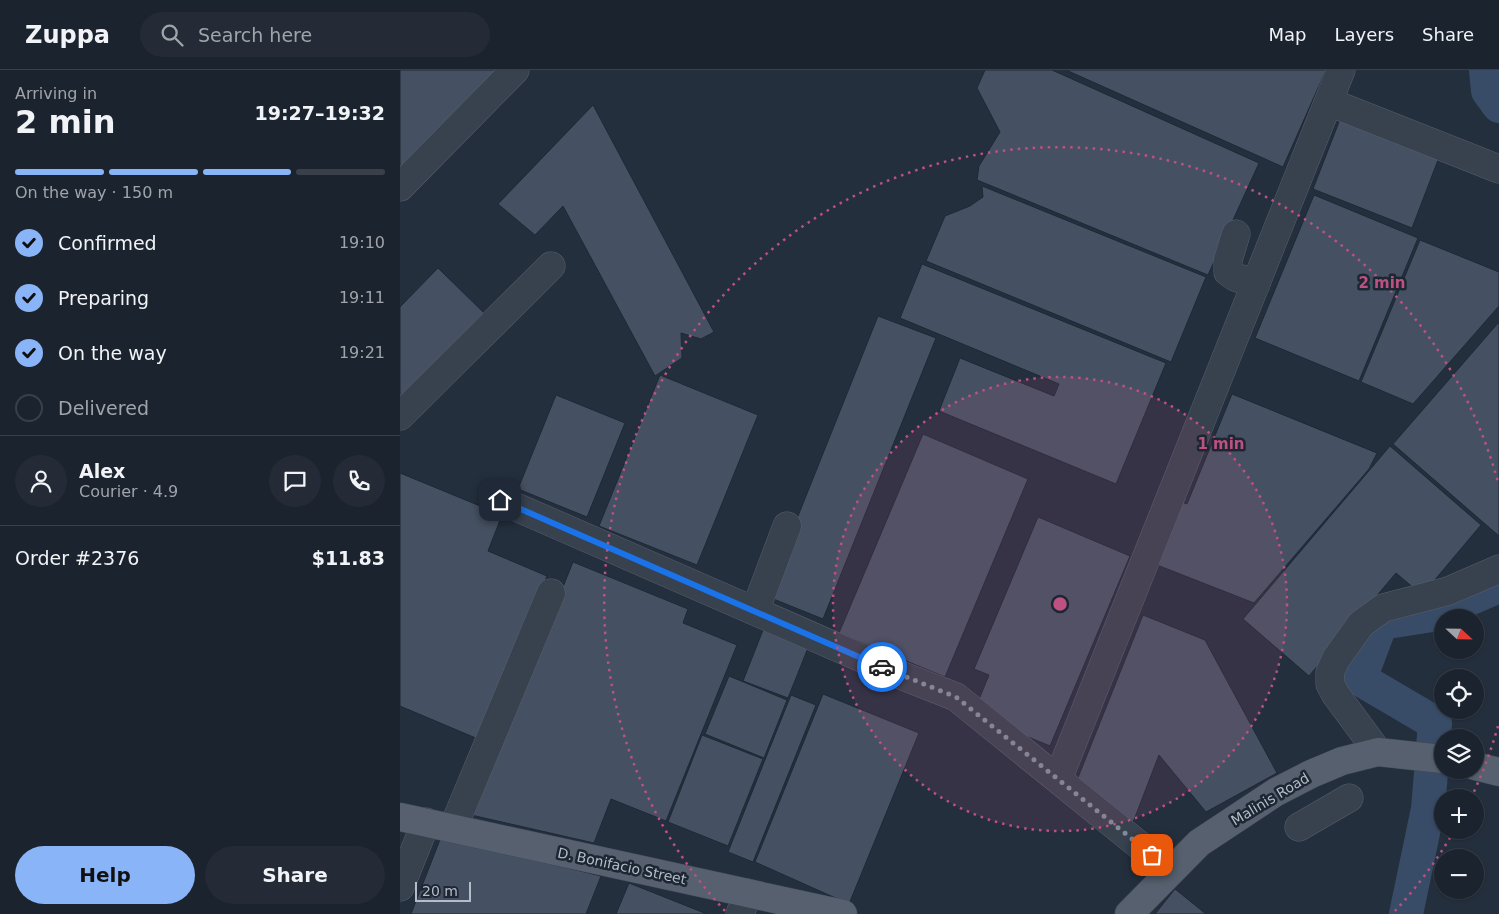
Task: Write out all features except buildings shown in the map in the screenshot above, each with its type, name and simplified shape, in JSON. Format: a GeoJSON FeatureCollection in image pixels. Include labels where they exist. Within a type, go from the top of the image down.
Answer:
{"type":"FeatureCollection","features":[{"type":"Feature","properties":{"kind":"main road","name":"Malinis Road"},"geometry":{"type":"LineString","coordinates":[[1129,914],[1199,842],[1276,792],[1311,774],[1342,761],[1378,752],[1434,758]]}},
{"type":"Feature","properties":{"kind":"main road"},"geometry":{"type":"LineString","coordinates":[[1484,768],[1499,772]]}},
{"type":"Feature","properties":{"kind":"main road","name":"D. Bonifacio Street"},"geometry":{"type":"LineString","coordinates":[[413,819],[744,904],[843,914]]}},
{"type":"Feature","properties":{"kind":"lane"},"geometry":{"type":"LineString","coordinates":[[400,188],[515,70]]}},
{"type":"Feature","properties":{"kind":"lane"},"geometry":{"type":"LineString","coordinates":[[1058,779],[1341,70]]}},
{"type":"Feature","properties":{"kind":"lane"},"geometry":{"type":"LineString","coordinates":[[1328,102],[1499,169]]}},
{"type":"Feature","properties":{"kind":"lane"},"geometry":{"type":"LineString","coordinates":[[1236,234],[1228,260],[1228,272],[1235,277],[1256,284]]}},
{"type":"Feature","properties":{"kind":"lane"},"geometry":{"type":"LineString","coordinates":[[400,416],[551,266]]}},
{"type":"Feature","properties":{"kind":"lane"},"geometry":{"type":"LineString","coordinates":[[500,500],[903,676],[956,697],[1170,870]]}},
{"type":"Feature","properties":{"kind":"lane"},"geometry":{"type":"LineString","coordinates":[[755,611],[788,526]]}},
{"type":"Feature","properties":{"kind":"lane"},"geometry":{"type":"LineString","coordinates":[[1378,752],[1330,684],[1330,672],[1336,659],[1361,624],[1383,608],[1448,591],[1499,569]]}},
{"type":"Feature","properties":{"kind":"lane"},"geometry":{"type":"LineString","coordinates":[[454,828],[551,593]]}},
{"type":"Feature","properties":{"kind":"lane"},"geometry":{"type":"LineString","coordinates":[[1299,827],[1348,798]]}},
{"type":"Feature","properties":{"kind":"lane"},"geometry":{"type":"LineString","coordinates":[[400,887],[413,819]]}},
{"type":"Feature","properties":{"kind":"waterway"},"geometry":{"type":"LineString","coordinates":[[1486,70],[1488,91],[1499,106]]}},
{"type":"Feature","properties":{"kind":"waterway"},"geometry":{"type":"LineString","coordinates":[[1406,914],[1428,809],[1435,723],[1360,679],[1381,623],[1432,615],[1499,586]]}},
{"type":"Feature","properties":{"kind":"way so far"},"geometry":{"type":"LineString","coordinates":[[882,667],[956,697],[1152,855]]}},
{"type":"Feature","properties":{"kind":"route"},"geometry":{"type":"LineString","coordinates":[[500,500],[882,667]]}}]}
